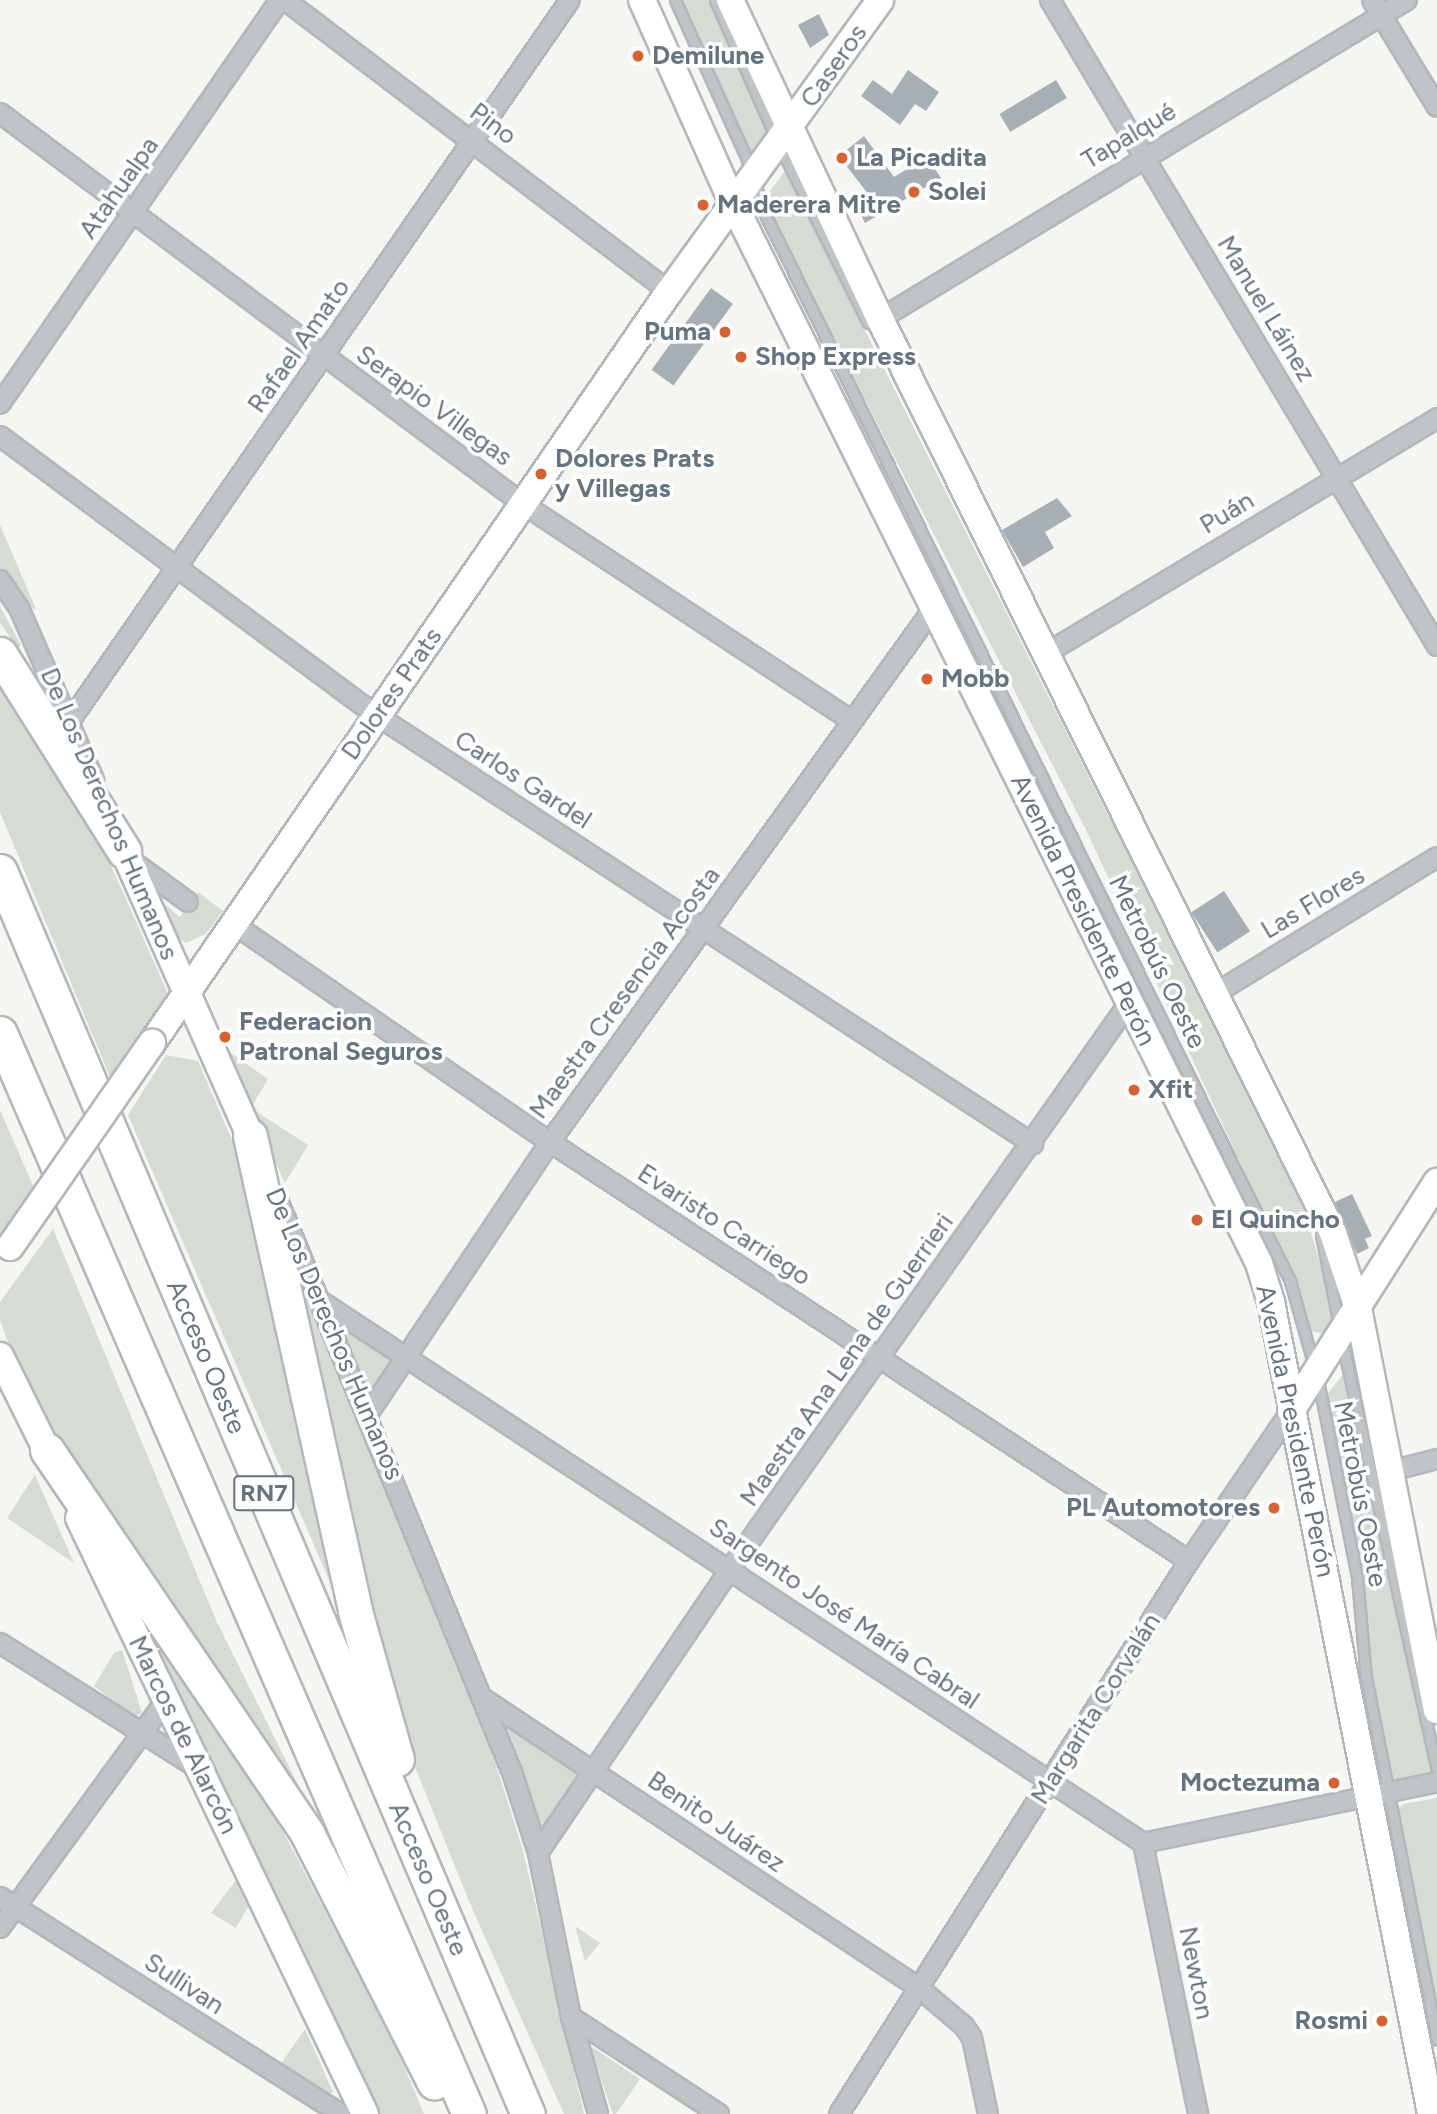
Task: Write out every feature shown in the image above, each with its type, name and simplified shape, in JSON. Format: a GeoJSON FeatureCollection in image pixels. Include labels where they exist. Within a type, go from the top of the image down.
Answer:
{"type":"FeatureCollection","features":[{"type":"Feature","properties":{"kind":"highway"},"geometry":{"type":"LineString","coordinates":[[0,654],[126,854]]}},
{"type":"Feature","properties":{"kind":"highway","name":"Acceso Oeste"},"geometry":{"type":"LineString","coordinates":[[0,872],[528,2114]]}},
{"type":"Feature","properties":{"kind":"highway","name":"RN7"},"geometry":{"type":"LineString","coordinates":[[0,1033],[469,2114]]}},
{"type":"Feature","properties":{"kind":"highway"},"geometry":{"type":"LineString","coordinates":[[250,1136],[355,1611],[452,1936]]}},
{"type":"Feature","properties":{"kind":"highway"},"geometry":{"type":"LineString","coordinates":[[47,1450],[307,1833],[451,2114]]}},
{"type":"Feature","properties":{"kind":"main road","name":"Avenida Presidente Perón"},"geometry":{"type":"LineString","coordinates":[[642,0],[733,203],[1254,1252],[1271,1302],[1291,1411],[1380,1796],[1431,2114]]}},
{"type":"Feature","properties":{"kind":"main road"},"geometry":{"type":"LineString","coordinates":[[730,0],[784,138],[880,319],[1320,1202],[1358,1308],[1387,1472],[1437,1710]]}},
{"type":"Feature","properties":{"kind":"main road","name":"Caseros"},"geometry":{"type":"LineString","coordinates":[[784,138],[880,0]]}},
{"type":"Feature","properties":{"kind":"main road","name":"Dolores Prats"},"geometry":{"type":"LineString","coordinates":[[5,1253],[186,995],[668,292],[784,138]]}},
{"type":"Feature","properties":{"kind":"main road","name":"De Los Derechos Humanos"},"geometry":{"type":"LineString","coordinates":[[126,854],[250,1136]]}},
{"type":"Feature","properties":{"kind":"main road","name":"Margarita Corvalán"},"geometry":{"type":"LineString","coordinates":[[1291,1411],[1341,1337],[1437,1182]]}},
{"type":"Feature","properties":{"kind":"main road","name":"Marcos de Alarcón"},"geometry":{"type":"LineString","coordinates":[[0,1356],[365,2114]]}},
{"type":"Feature","properties":{"kind":"street","name":"Pino"},"geometry":{"type":"LineString","coordinates":[[283,0],[668,292]]}},
{"type":"Feature","properties":{"kind":"street","name":"Atahualpa"},"geometry":{"type":"LineString","coordinates":[[0,404],[283,0]]}},
{"type":"Feature","properties":{"kind":"street","name":"Rafael Amato"},"geometry":{"type":"LineString","coordinates":[[70,721],[570,0]]}},
{"type":"Feature","properties":{"kind":"street","name":"Manuel Láinez"},"geometry":{"type":"LineString","coordinates":[[1050,0],[1437,646]]}},
{"type":"Feature","properties":{"kind":"street","name":"Tapalqué"},"geometry":{"type":"LineString","coordinates":[[880,319],[1144,158],[1377,8],[1407,0]]}},
{"type":"Feature","properties":{"kind":"street"},"geometry":{"type":"LineString","coordinates":[[1377,8],[1437,107]]}},
{"type":"Feature","properties":{"kind":"street","name":"Serapio Villegas"},"geometry":{"type":"LineString","coordinates":[[0,113],[324,358],[523,504],[851,720]]}},
{"type":"Feature","properties":{"kind":"street","name":"Puán"},"geometry":{"type":"LineString","coordinates":[[1045,654],[1437,418]]}},
{"type":"Feature","properties":{"kind":"street","name":"Carlos Gardel"},"geometry":{"type":"LineString","coordinates":[[0,436],[376,715],[1033,1144]]}},
{"type":"Feature","properties":{"kind":"street","name":"De Los Derechos Humanos"},"geometry":{"type":"LineString","coordinates":[[0,580],[19,608],[126,854]]}},
{"type":"Feature","properties":{"kind":"street","name":"Maestra Cresencia Acosta"},"geometry":{"type":"LineString","coordinates":[[368,1415],[550,1142],[933,609]]}},
{"type":"Feature","properties":{"kind":"street"},"geometry":{"type":"LineString","coordinates":[[126,854],[188,902]]}},
{"type":"Feature","properties":{"kind":"street","name":"Las Flores"},"geometry":{"type":"LineString","coordinates":[[1216,993],[1437,858]]}},
{"type":"Feature","properties":{"kind":"street","name":"Evaristo Carriego"},"geometry":{"type":"LineString","coordinates":[[234,925],[550,1142],[1189,1561]]}},
{"type":"Feature","properties":{"kind":"street","name":"Maestra Ana Lena de Guerrieri"},"geometry":{"type":"LineString","coordinates":[[538,1853],[730,1569],[1033,1144],[1129,1003]]}},
{"type":"Feature","properties":{"kind":"street","name":"De Los Derechos Humanos"},"geometry":{"type":"LineString","coordinates":[[250,1136],[322,1303],[484,1699],[538,1853],[571,2017],[598,2114]]}},
{"type":"Feature","properties":{"kind":"street","name":"Sargento José María Cabral"},"geometry":{"type":"LineString","coordinates":[[322,1303],[1143,1843]]}},
{"type":"Feature","properties":{"kind":"street","name":"Margarita Corvalán"},"geometry":{"type":"LineString","coordinates":[[839,2114],[1189,1561],[1291,1411]]}},
{"type":"Feature","properties":{"kind":"street"},"geometry":{"type":"LineString","coordinates":[[1387,1472],[1437,1460]]}},
{"type":"Feature","properties":{"kind":"street"},"geometry":{"type":"LineString","coordinates":[[0,1643],[140,1734],[198,1768]]}},
{"type":"Feature","properties":{"kind":"street","name":"Benito Juárez"},"geometry":{"type":"LineString","coordinates":[[484,1699],[919,1988],[964,2026],[972,2038],[988,2114]]}},
{"type":"Feature","properties":{"kind":"street"},"geometry":{"type":"LineString","coordinates":[[0,1928],[7,1902],[166,1700]]}},
{"type":"Feature","properties":{"kind":"street"},"geometry":{"type":"LineString","coordinates":[[1143,1843],[1380,1796],[1437,1782]]}},
{"type":"Feature","properties":{"kind":"street","name":"Newton"},"geometry":{"type":"LineString","coordinates":[[1143,1843],[1198,2114]]}},
{"type":"Feature","properties":{"kind":"street","name":"Sullivan"},"geometry":{"type":"LineString","coordinates":[[7,1902],[340,2114]]}},
{"type":"Feature","properties":{"kind":"street"},"geometry":{"type":"LineString","coordinates":[[571,2017],[719,2114]]}},
{"type":"Feature","properties":{"kind":"lane","name":"Metrobús Oeste"},"geometry":{"type":"LineString","coordinates":[[676,0],[752,180],[1290,1281],[1316,1372],[1357,1577],[1380,1796],[1437,2040]]}},
{"type":"Feature","properties":{"kind":"lane","name":"Metrobús Oeste"},"geometry":{"type":"LineString","coordinates":[[715,0],[1310,1208],[1323,1245],[1437,1771]]}},
{"type":"Feature","properties":{"kind":"shaded area"},"geometry":{"type":"Polygon","coordinates":[[[682,0],[709,0],[769,139],[753,161],[682,0]]]}},
{"type":"Feature","properties":{"kind":"shaded area"},"geometry":{"type":"Polygon","coordinates":[[[785,171],[1302,1202],[1336,1318],[1326,1334],[1308,1331],[1289,1268],[1087,832],[780,235],[764,199],[785,171]]]}},
{"type":"Feature","properties":{"kind":"shaded area"},"geometry":{"type":"Polygon","coordinates":[[[0,525],[36,609],[24,607],[0,568],[0,525]]]}},
{"type":"Feature","properties":{"kind":"shaded area"},"geometry":{"type":"Polygon","coordinates":[[[0,606],[21,645],[18,648],[0,623],[0,606]]]}},
{"type":"Feature","properties":{"kind":"shaded area"},"geometry":{"type":"Polygon","coordinates":[[[0,670],[109,861],[168,994],[110,1077],[0,812],[0,670]]]}},
{"type":"Feature","properties":{"kind":"shaded area"},"geometry":{"type":"Polygon","coordinates":[[[198,892],[223,911],[206,934],[186,943],[176,937],[155,896],[180,917],[198,892]]]}},
{"type":"Feature","properties":{"kind":"shaded area"},"geometry":{"type":"Polygon","coordinates":[[[225,1049],[268,1079],[251,1108],[308,1145],[285,1183],[250,1108],[225,1049]]]}},
{"type":"Feature","properties":{"kind":"shaded area"},"geometry":{"type":"Polygon","coordinates":[[[166,1055],[198,1061],[237,1152],[336,1596],[128,1115],[166,1055]]]}},
{"type":"Feature","properties":{"kind":"shaded area"},"geometry":{"type":"Polygon","coordinates":[[[0,1110],[35,1190],[0,1244],[0,1110]]]}},
{"type":"Feature","properties":{"kind":"shaded area"},"geometry":{"type":"Polygon","coordinates":[[[53,1229],[216,1620],[321,1831],[67,1460],[8,1342],[0,1320],[0,1302],[53,1229]]]}},
{"type":"Feature","properties":{"kind":"shaded area"},"geometry":{"type":"Polygon","coordinates":[[[279,1230],[492,1752],[523,1851],[584,2114],[564,2114],[471,1906],[397,1722],[279,1230]]]}},
{"type":"Feature","properties":{"kind":"shaded area"},"geometry":{"type":"Polygon","coordinates":[[[336,1318],[398,1359],[370,1403],[336,1318]]]}},
{"type":"Feature","properties":{"kind":"shaded area"},"geometry":{"type":"Polygon","coordinates":[[[1344,1373],[1376,1526],[1436,1776],[1390,1783],[1323,1400],[1344,1373]]]}},
{"type":"Feature","properties":{"kind":"shaded area"},"geometry":{"type":"Polygon","coordinates":[[[35,1475],[74,1563],[7,1518],[35,1475]]]}},
{"type":"Feature","properties":{"kind":"shaded area"},"geometry":{"type":"Polygon","coordinates":[[[103,1550],[271,1809],[391,2035],[424,2114],[373,2114],[103,1550]]]}},
{"type":"Feature","properties":{"kind":"shaded area"},"geometry":{"type":"Polygon","coordinates":[[[122,1650],[142,1713],[134,1717],[94,1686],[114,1653],[122,1650]]]}},
{"type":"Feature","properties":{"kind":"shaded area"},"geometry":{"type":"Polygon","coordinates":[[[506,1727],[585,1776],[543,1844],[506,1727]]]}},
{"type":"Feature","properties":{"kind":"shaded area"},"geometry":{"type":"Polygon","coordinates":[[[1437,1798],[1437,2024],[1396,1812],[1403,1804],[1437,1798]]]}},
{"type":"Feature","properties":{"kind":"shaded area"},"geometry":{"type":"Polygon","coordinates":[[[236,1880],[248,1907],[236,1928],[211,1913],[236,1880]]]}},
{"type":"Feature","properties":{"kind":"shaded area"},"geometry":{"type":"Polygon","coordinates":[[[575,1926],[600,1943],[585,1961],[575,1926]]]}},
{"type":"Feature","properties":{"kind":"shaded area"},"geometry":{"type":"Polygon","coordinates":[[[305,2029],[333,2092],[328,2096],[278,2068],[305,2029]]]}},
{"type":"Feature","properties":{"kind":"shaded area"},"geometry":{"type":"Polygon","coordinates":[[[589,2045],[640,2079],[616,2114],[613,2114],[589,2045]]]}},
{"type":"Feature","properties":{"kind":"building"},"geometry":{"type":"Polygon","coordinates":[[[819,14],[829,35],[810,48],[798,25],[819,14]]]}},
{"type":"Feature","properties":{"kind":"building"},"geometry":{"type":"Polygon","coordinates":[[[908,70],[939,92],[926,111],[915,104],[900,125],[861,96],[873,80],[892,94],[908,70]]]}},
{"type":"Feature","properties":{"kind":"building"},"geometry":{"type":"Polygon","coordinates":[[[1056,80],[1067,98],[1010,132],[999,114],[1056,80]]]}},
{"type":"Feature","properties":{"kind":"building"},"geometry":{"type":"Polygon","coordinates":[[[864,136],[894,177],[927,157],[941,178],[865,223],[854,202],[868,194],[839,156],[864,136]]]}},
{"type":"Feature","properties":{"kind":"building"},"geometry":{"type":"Polygon","coordinates":[[[711,288],[733,304],[673,386],[652,370],[711,288]]]}},
{"type":"Feature","properties":{"kind":"building"},"geometry":{"type":"Polygon","coordinates":[[[1057,498],[1072,516],[1045,532],[1054,548],[1023,567],[1002,530],[1057,498]]]}},
{"type":"Feature","properties":{"kind":"building"},"geometry":{"type":"Polygon","coordinates":[[[1224,891],[1250,931],[1217,952],[1191,912],[1224,891]]]}},
{"type":"Feature","properties":{"kind":"building"},"geometry":{"type":"Polygon","coordinates":[[[1352,1194],[1372,1236],[1365,1239],[1369,1248],[1357,1254],[1335,1202],[1352,1194]]]}},
{"type":"Feature","properties":{"kind":"place","name":"Demilune"},"geometry":{"type":"Point","coordinates":[638,56]}},
{"type":"Feature","properties":{"kind":"place","name":"La Picadita"},"geometry":{"type":"Point","coordinates":[842,158]}},
{"type":"Feature","properties":{"kind":"place","name":"Solei"},"geometry":{"type":"Point","coordinates":[914,192]}},
{"type":"Feature","properties":{"kind":"place","name":"Maderera Mitre"},"geometry":{"type":"Point","coordinates":[703,205]}},
{"type":"Feature","properties":{"kind":"place","name":"Puma"},"geometry":{"type":"Point","coordinates":[725,332]}},
{"type":"Feature","properties":{"kind":"place","name":"Shop Express"},"geometry":{"type":"Point","coordinates":[741,357]}},
{"type":"Feature","properties":{"kind":"place","name":"Dolores Prats y Villegas"},"geometry":{"type":"Point","coordinates":[541,474]}},
{"type":"Feature","properties":{"kind":"place","name":"Mobb"},"geometry":{"type":"Point","coordinates":[927,679]}},
{"type":"Feature","properties":{"kind":"place","name":"Federacion Patronal Seguros"},"geometry":{"type":"Point","coordinates":[225,1037]}},
{"type":"Feature","properties":{"kind":"place","name":"Xfit"},"geometry":{"type":"Point","coordinates":[1134,1090]}},
{"type":"Feature","properties":{"kind":"place","name":"El Quincho"},"geometry":{"type":"Point","coordinates":[1197,1220]}},
{"type":"Feature","properties":{"kind":"place","name":"PL Automotores"},"geometry":{"type":"Point","coordinates":[1274,1508]}},
{"type":"Feature","properties":{"kind":"place","name":"Moctezuma"},"geometry":{"type":"Point","coordinates":[1334,1783]}},
{"type":"Feature","properties":{"kind":"place","name":"Rosmi"},"geometry":{"type":"Point","coordinates":[1382,2021]}}]}
